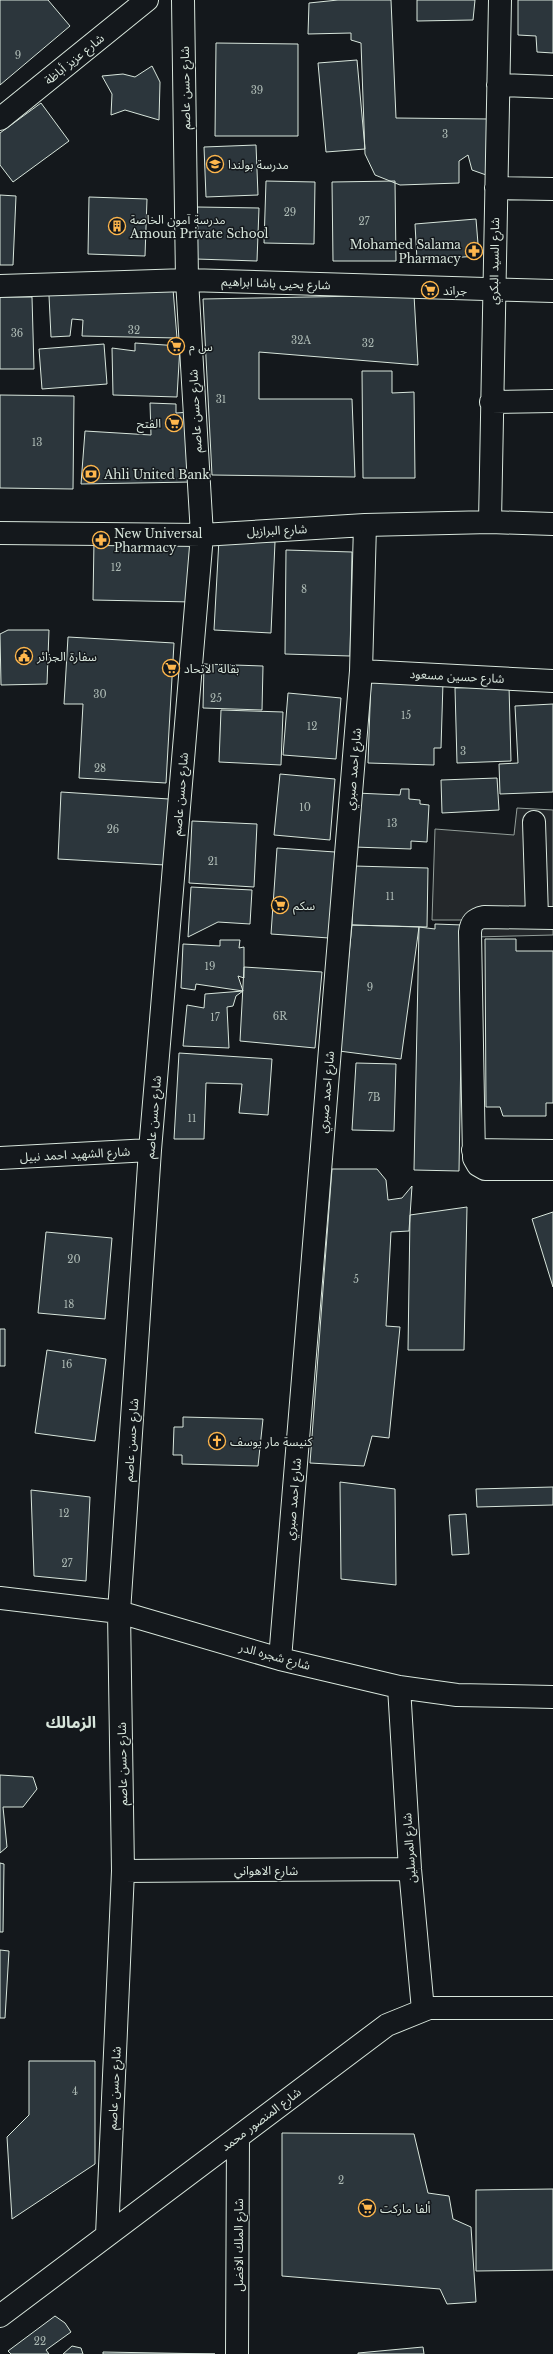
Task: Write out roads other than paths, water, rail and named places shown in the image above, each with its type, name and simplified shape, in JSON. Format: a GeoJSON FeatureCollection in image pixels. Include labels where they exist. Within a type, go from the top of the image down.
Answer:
{"type":"FeatureCollection","features":[{"type":"Feature","properties":{"kind":"street","name":"شارع عزيز أباظة"},"geometry":{"type":"LineString","coordinates":[[0,119],[147,0]]}},
{"type":"Feature","properties":{"kind":"street","name":"شارع حسن عاصم"},"geometry":{"type":"LineString","coordinates":[[107,2235],[123,1870],[119,1612],[150,1150],[202,535],[187,280],[183,0]]}},
{"type":"Feature","properties":{"kind":"street","name":"شارع السيد البكري"},"geometry":{"type":"LineString","coordinates":[[490,522],[491,402],[500,0]]}},
{"type":"Feature","properties":{"kind":"street"},"geometry":{"type":"LineString","coordinates":[[498,85],[553,87]]}},
{"type":"Feature","properties":{"kind":"street"},"geometry":{"type":"LineString","coordinates":[[496,188],[553,189]]}},
{"type":"Feature","properties":{"kind":"street","name":"شارع يحيى باشا ابراهيم"},"geometry":{"type":"LineString","coordinates":[[0,286],[187,280],[494,291],[553,291]]}},
{"type":"Feature","properties":{"kind":"street"},"geometry":{"type":"LineString","coordinates":[[491,402],[553,401]]}},
{"type":"Feature","properties":{"kind":"street","name":"شارع البرازيل"},"geometry":{"type":"LineString","coordinates":[[0,533],[202,535],[365,525],[490,522],[553,524]]}},
{"type":"Feature","properties":{"kind":"street","name":"شارع احمد صبري"},"geometry":{"type":"LineString","coordinates":[[280,1658],[361,671],[365,525]]}},
{"type":"Feature","properties":{"kind":"street","name":"شارع حسين مسعود"},"geometry":{"type":"LineString","coordinates":[[361,671],[553,681]]}},
{"type":"Feature","properties":{"kind":"street"},"geometry":{"type":"LineString","coordinates":[[534,822],[545,918],[484,917],[476,919],[471,925],[473,1150],[474,1158],[478,1165],[485,1169],[553,1169]]}},
{"type":"Feature","properties":{"kind":"street","name":"شارع الشهيد احمد نبيل"},"geometry":{"type":"LineString","coordinates":[[0,1158],[150,1150]]}},
{"type":"Feature","properties":{"kind":"street"},"geometry":{"type":"LineString","coordinates":[[473,1150],[553,1151]]}},
{"type":"Feature","properties":{"kind":"street","name":"شارع شجره الدر"},"geometry":{"type":"LineString","coordinates":[[0,1598],[119,1612],[280,1658],[399,1687],[457,1695],[553,1697]]}},
{"type":"Feature","properties":{"kind":"street","name":"شارع المرسلين"},"geometry":{"type":"LineString","coordinates":[[399,1687],[410,1869],[423,2010]]}},
{"type":"Feature","properties":{"kind":"street","name":"شارع الاهواني"},"geometry":{"type":"LineString","coordinates":[[123,1870],[410,1869]]}},
{"type":"Feature","properties":{"kind":"street","name":"شارع المنصور محمد"},"geometry":{"type":"LineString","coordinates":[[0,2316],[387,2025],[423,2010],[452,2007],[553,2008]]}},
{"type":"Feature","properties":{"kind":"street","name":"شارع الملك الافضل"},"geometry":{"type":"LineString","coordinates":[[237,2354],[238,2137]]}},
{"type":"Feature","properties":{"kind":"place","name":"مدرسة بولندا"},"geometry":{"type":"Point","coordinates":[215,164]}},
{"type":"Feature","properties":{"kind":"place","name":"مدرسة آمون الخاصة Amoun Private School"},"geometry":{"type":"Point","coordinates":[117,226]}},
{"type":"Feature","properties":{"kind":"place","name":"Mohamed Salama Pharmacy"},"geometry":{"type":"Point","coordinates":[474,251]}},
{"type":"Feature","properties":{"kind":"place","name":"جراند"},"geometry":{"type":"Point","coordinates":[430,290]}},
{"type":"Feature","properties":{"kind":"place","name":"س م"},"geometry":{"type":"Point","coordinates":[176,346]}},
{"type":"Feature","properties":{"kind":"place","name":"الفتح"},"geometry":{"type":"Point","coordinates":[174,423]}},
{"type":"Feature","properties":{"kind":"place","name":"Ahli United Bank"},"geometry":{"type":"Point","coordinates":[91,474]}},
{"type":"Feature","properties":{"kind":"place","name":"New Universal Pharmacy"},"geometry":{"type":"Point","coordinates":[101,540]}},
{"type":"Feature","properties":{"kind":"place","name":"سفارة الجزائر"},"geometry":{"type":"Point","coordinates":[24,656]}},
{"type":"Feature","properties":{"kind":"place","name":"بقالة الاتحاد"},"geometry":{"type":"Point","coordinates":[171,668]}},
{"type":"Feature","properties":{"kind":"place","name":"سكم"},"geometry":{"type":"Point","coordinates":[280,905]}},
{"type":"Feature","properties":{"kind":"place","name":"كنيسة مار يوسف"},"geometry":{"type":"Point","coordinates":[217,1441]}},
{"type":"Feature","properties":{"kind":"place","name":"ألفا ماركت"},"geometry":{"type":"Point","coordinates":[367,2208]}},
{"type":"Feature","properties":{"kind":"district","name":"الزمالك"},"geometry":{"type":"Point","coordinates":[71,1722]}}]}
